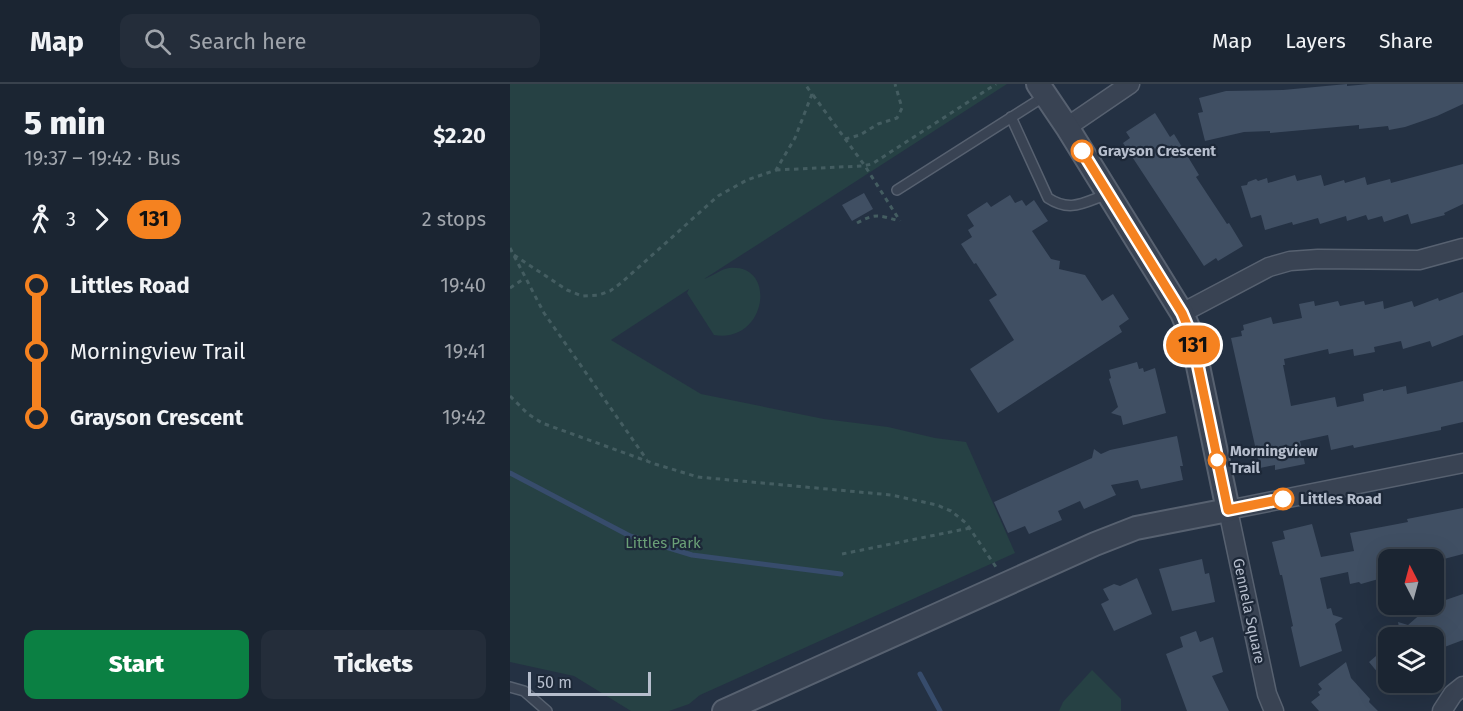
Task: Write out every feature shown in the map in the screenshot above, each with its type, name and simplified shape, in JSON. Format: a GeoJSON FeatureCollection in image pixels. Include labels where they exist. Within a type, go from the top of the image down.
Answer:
{"type":"FeatureCollection","features":[{"type":"Feature","properties":{"kind":"street"},"geometry":{"type":"LineString","coordinates":[[1067,127],[1130,84]]}},
{"type":"Feature","properties":{"kind":"street"},"geometry":{"type":"LineString","coordinates":[[1041,90],[1067,127],[1182,313],[1190,332],[1198,366],[1228,510]]}},
{"type":"Feature","properties":{"kind":"street"},"geometry":{"type":"LineString","coordinates":[[1182,313],[1269,267],[1290,261],[1419,260],[1463,248]]}},
{"type":"Feature","properties":{"kind":"street"},"geometry":{"type":"LineString","coordinates":[[724,711],[1095,544],[1136,528],[1463,463]]}},
{"type":"Feature","properties":{"kind":"street","name":"Gennela Square"},"geometry":{"type":"LineString","coordinates":[[1228,510],[1267,694],[1274,711]]}},
{"type":"Feature","properties":{"kind":"street"},"geometry":{"type":"LineString","coordinates":[[1442,711],[1453,694],[1463,686]]}},
{"type":"Feature","properties":{"kind":"lane"},"geometry":{"type":"LineString","coordinates":[[897,190],[1011,117],[1041,90]]}},
{"type":"Feature","properties":{"kind":"lane"},"geometry":{"type":"LineString","coordinates":[[1011,117],[1048,198],[1060,206],[1074,206],[1108,194]]}},
{"type":"Feature","properties":{"kind":"lane"},"geometry":{"type":"LineString","coordinates":[[510,687],[524,691],[542,709]]}},
{"type":"Feature","properties":{"kind":"path"},"geometry":{"type":"LineString","coordinates":[[805,84],[865,166],[900,221],[876,215],[856,224]]}},
{"type":"Feature","properties":{"kind":"path"},"geometry":{"type":"LineString","coordinates":[[845,139],[860,135],[878,124],[897,118],[903,108],[895,84]]}},
{"type":"Feature","properties":{"kind":"path"},"geometry":{"type":"LineString","coordinates":[[514,255],[567,290],[582,296],[599,295],[621,283],[718,196],[739,184],[776,170],[865,166],[879,160],[996,84]]}},
{"type":"Feature","properties":{"kind":"path"},"geometry":{"type":"LineString","coordinates":[[776,170],[795,138],[812,94]]}},
{"type":"Feature","properties":{"kind":"path"},"geometry":{"type":"LineString","coordinates":[[510,248],[537,303],[648,461]]}},
{"type":"Feature","properties":{"kind":"path"},"geometry":{"type":"LineString","coordinates":[[510,288],[525,278]]}},
{"type":"Feature","properties":{"kind":"path"},"geometry":{"type":"LineString","coordinates":[[510,396],[528,414],[540,422],[698,477],[912,498],[944,507],[970,528],[1006,584]]}},
{"type":"Feature","properties":{"kind":"path"},"geometry":{"type":"LineString","coordinates":[[842,554],[970,528]]}},
{"type":"Feature","properties":{"kind":"green space","name":"Littles Park"},"geometry":{"type":"Polygon","coordinates":[[[510,84],[1007,84],[704,279],[729,268],[745,270],[755,278],[760,289],[760,303],[755,316],[746,328],[732,334],[714,335],[687,293],[689,289],[611,340],[701,394],[824,419],[888,427],[935,438],[966,442],[1015,553],[700,695],[689,704],[669,711],[631,711],[574,676],[510,662],[510,84]]]}},
{"type":"Feature","properties":{"kind":"green space"},"geometry":{"type":"Polygon","coordinates":[[[1092,670],[1121,699],[1121,711],[1059,711],[1063,702],[1092,670]]]}},
{"type":"Feature","properties":{"kind":"building"},"geometry":{"type":"Polygon","coordinates":[[[1347,84],[1347,86],[1463,84],[1463,104],[1437,116],[1389,130],[1388,126],[1359,129],[1359,125],[1270,133],[1270,131],[1244,132],[1205,141],[1198,113],[1203,112],[1199,98],[1226,91],[1283,90],[1347,84]]]}},
{"type":"Feature","properties":{"kind":"building"},"geometry":{"type":"Polygon","coordinates":[[[1155,113],[1170,137],[1174,134],[1199,175],[1196,177],[1243,246],[1218,261],[1216,258],[1204,266],[1123,143],[1130,138],[1126,132],[1155,113]]]}},
{"type":"Feature","properties":{"kind":"building"},"geometry":{"type":"Polygon","coordinates":[[[1463,164],[1463,204],[1444,213],[1445,215],[1411,224],[1408,214],[1384,222],[1382,216],[1368,220],[1366,215],[1347,221],[1346,216],[1320,224],[1318,218],[1293,225],[1292,222],[1265,230],[1261,215],[1251,218],[1241,186],[1256,179],[1258,181],[1267,178],[1268,183],[1295,175],[1297,181],[1321,175],[1324,186],[1365,177],[1367,185],[1390,179],[1391,183],[1463,164]]]}},
{"type":"Feature","properties":{"kind":"building"},"geometry":{"type":"Polygon","coordinates":[[[864,193],[873,209],[852,221],[842,205],[864,193]]]}},
{"type":"Feature","properties":{"kind":"building"},"geometry":{"type":"Polygon","coordinates":[[[1010,195],[1015,203],[1022,200],[1026,206],[1034,200],[1048,221],[1032,231],[1051,259],[1060,261],[1059,269],[1085,275],[1102,301],[1113,294],[1129,319],[1119,326],[1122,332],[998,413],[970,369],[1014,340],[989,300],[997,295],[961,244],[972,237],[968,230],[974,226],[967,215],[987,202],[991,207],[1010,195]]]}},
{"type":"Feature","properties":{"kind":"building"},"geometry":{"type":"Polygon","coordinates":[[[1463,292],[1463,335],[1432,347],[1430,341],[1403,349],[1401,341],[1374,347],[1375,352],[1354,356],[1353,349],[1329,354],[1328,349],[1284,359],[1285,365],[1283,365],[1291,406],[1335,397],[1337,407],[1364,401],[1363,394],[1383,389],[1383,391],[1406,386],[1407,394],[1463,381],[1463,422],[1441,427],[1441,430],[1354,448],[1353,445],[1331,450],[1328,435],[1300,441],[1305,464],[1275,470],[1275,465],[1260,468],[1231,338],[1242,336],[1243,325],[1271,317],[1273,324],[1302,318],[1299,304],[1314,301],[1315,306],[1338,301],[1340,306],[1364,301],[1365,305],[1383,301],[1384,309],[1412,301],[1414,307],[1463,292]]]}},
{"type":"Feature","properties":{"kind":"building"},"geometry":{"type":"Polygon","coordinates":[[[1137,362],[1139,369],[1143,368],[1144,372],[1155,368],[1166,413],[1123,425],[1121,416],[1111,413],[1118,407],[1109,379],[1111,378],[1109,370],[1137,362]]]}},
{"type":"Feature","properties":{"kind":"building"},"geometry":{"type":"Polygon","coordinates":[[[1177,436],[1183,466],[1180,466],[1183,480],[1141,489],[1138,480],[1111,485],[1116,495],[1084,509],[1080,501],[1058,511],[1062,520],[1029,534],[1025,526],[1008,533],[994,502],[1092,458],[1094,449],[1101,454],[1110,450],[1177,436]]]}},
{"type":"Feature","properties":{"kind":"building"},"geometry":{"type":"Polygon","coordinates":[[[1463,508],[1463,554],[1444,559],[1444,549],[1378,549],[1378,579],[1361,584],[1359,582],[1350,584],[1348,572],[1320,578],[1327,609],[1331,608],[1333,615],[1343,618],[1335,624],[1342,651],[1300,667],[1282,575],[1280,575],[1272,542],[1285,539],[1283,531],[1312,524],[1321,557],[1354,551],[1350,533],[1408,522],[1407,519],[1463,508]]]}},
{"type":"Feature","properties":{"kind":"building"},"geometry":{"type":"Polygon","coordinates":[[[1202,559],[1205,574],[1209,573],[1215,602],[1172,611],[1159,569],[1202,559]]]}},
{"type":"Feature","properties":{"kind":"building"},"geometry":{"type":"Polygon","coordinates":[[[1137,578],[1152,614],[1114,631],[1101,604],[1109,600],[1103,589],[1114,584],[1120,586],[1137,578]]]}},
{"type":"Feature","properties":{"kind":"building"},"geometry":{"type":"Polygon","coordinates":[[[1463,594],[1463,640],[1444,647],[1444,627],[1399,627],[1398,622],[1408,625],[1420,615],[1444,615],[1444,601],[1463,594]]]}},
{"type":"Feature","properties":{"kind":"building"},"geometry":{"type":"Polygon","coordinates":[[[1196,631],[1200,642],[1213,637],[1223,672],[1212,676],[1229,711],[1187,711],[1166,654],[1183,647],[1180,637],[1196,631]]]}},
{"type":"Feature","properties":{"kind":"building"},"geometry":{"type":"Polygon","coordinates":[[[1376,648],[1378,649],[1378,673],[1369,662],[1376,656],[1376,648]]]}},
{"type":"Feature","properties":{"kind":"building"},"geometry":{"type":"Polygon","coordinates":[[[1346,662],[1351,678],[1378,711],[1319,711],[1311,702],[1320,695],[1318,692],[1322,689],[1318,684],[1346,662]]]}},
{"type":"Feature","properties":{"kind":"waterway"},"geometry":{"type":"LineString","coordinates":[[510,473],[630,536],[692,555],[841,574]]}},
{"type":"Feature","properties":{"kind":"waterway"},"geometry":{"type":"LineString","coordinates":[[920,674],[940,711]]}},
{"type":"Feature","properties":{"kind":"bus line","name":"131"},"geometry":{"type":"LineString","coordinates":[[1082,151],[1166,285],[1190,332],[1228,510],[1283,499]]}},
{"type":"Feature","properties":{"kind":"place","name":"Grayson Crescent"},"geometry":{"type":"Point","coordinates":[1082,151]}},
{"type":"Feature","properties":{"kind":"place","name":"Morningview Trail"},"geometry":{"type":"Point","coordinates":[1217,460]}},
{"type":"Feature","properties":{"kind":"place","name":"Littles Road"},"geometry":{"type":"Point","coordinates":[1283,499]}}]}
